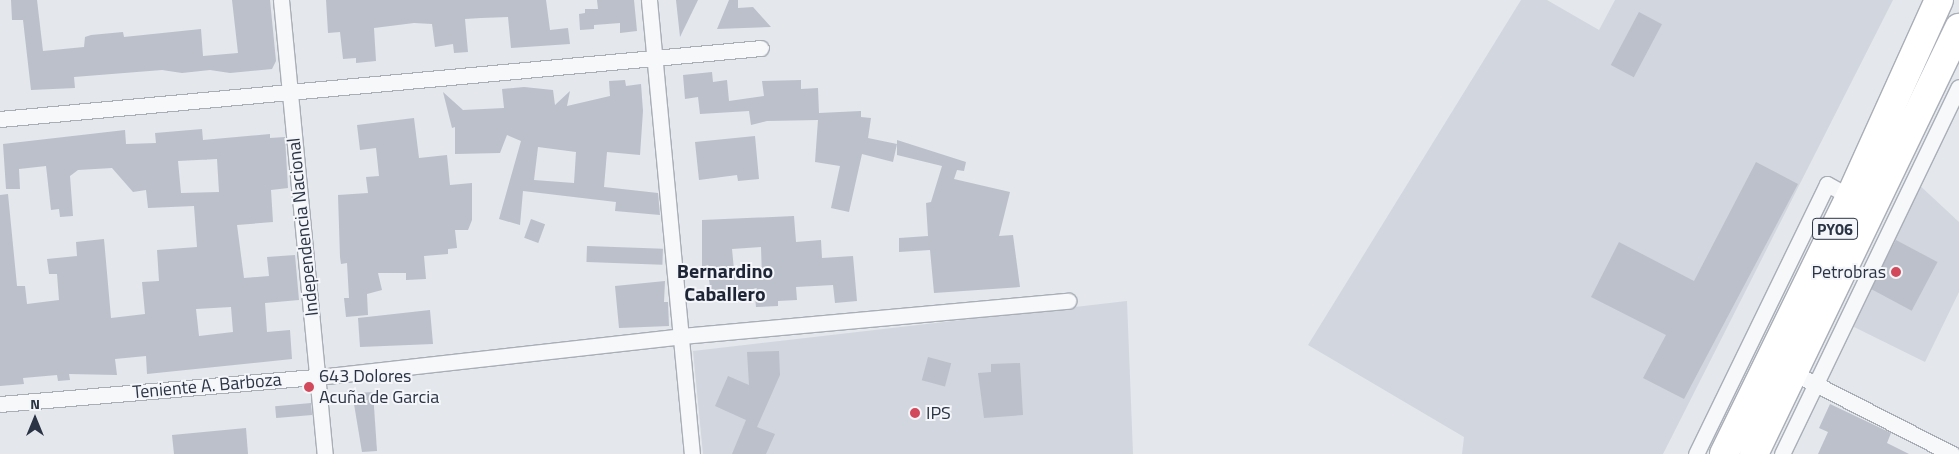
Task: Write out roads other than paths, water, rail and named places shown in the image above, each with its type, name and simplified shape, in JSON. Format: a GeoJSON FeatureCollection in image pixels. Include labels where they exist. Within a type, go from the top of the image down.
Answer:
{"type":"FeatureCollection","features":[{"type":"Feature","properties":{"kind":"highway","name":"PY06"},"geometry":{"type":"LineString","coordinates":[[1724,454],[1850,198],[1939,0]]}},
{"type":"Feature","properties":{"kind":"highway","name":"PY06"},"geometry":{"type":"LineString","coordinates":[[1754,454],[1805,379],[1959,28]]}},
{"type":"Feature","properties":{"kind":"street","name":"Independencia Nacional"},"geometry":{"type":"LineString","coordinates":[[281,0],[325,454]]}},
{"type":"Feature","properties":{"kind":"street"},"geometry":{"type":"LineString","coordinates":[[649,0],[692,454]]}},
{"type":"Feature","properties":{"kind":"street"},"geometry":{"type":"LineString","coordinates":[[0,119],[761,48]]}},
{"type":"Feature","properties":{"kind":"street"},"geometry":{"type":"LineString","coordinates":[[1782,454],[1805,379],[1959,87]]}},
{"type":"Feature","properties":{"kind":"street"},"geometry":{"type":"LineString","coordinates":[[1696,454],[1827,184],[1850,198]]}},
{"type":"Feature","properties":{"kind":"street","name":"Teniente A. Barboza"},"geometry":{"type":"LineString","coordinates":[[0,404],[318,377],[681,336],[1068,302]]}},
{"type":"Feature","properties":{"kind":"street"},"geometry":{"type":"LineString","coordinates":[[1805,379],[1952,454]]}},
{"type":"Feature","properties":{"kind":"place","name":"Petrobras"},"geometry":{"type":"Point","coordinates":[1896,272]}},
{"type":"Feature","properties":{"kind":"place","name":"643 Dolores Acuña de Garcia"},"geometry":{"type":"Point","coordinates":[309,387]}},
{"type":"Feature","properties":{"kind":"place","name":"IPS"},"geometry":{"type":"Point","coordinates":[915,413]}},
{"type":"Feature","properties":{"kind":"district","name":"Bernardino Caballero"},"geometry":{"type":"Point","coordinates":[725,282]}}]}
